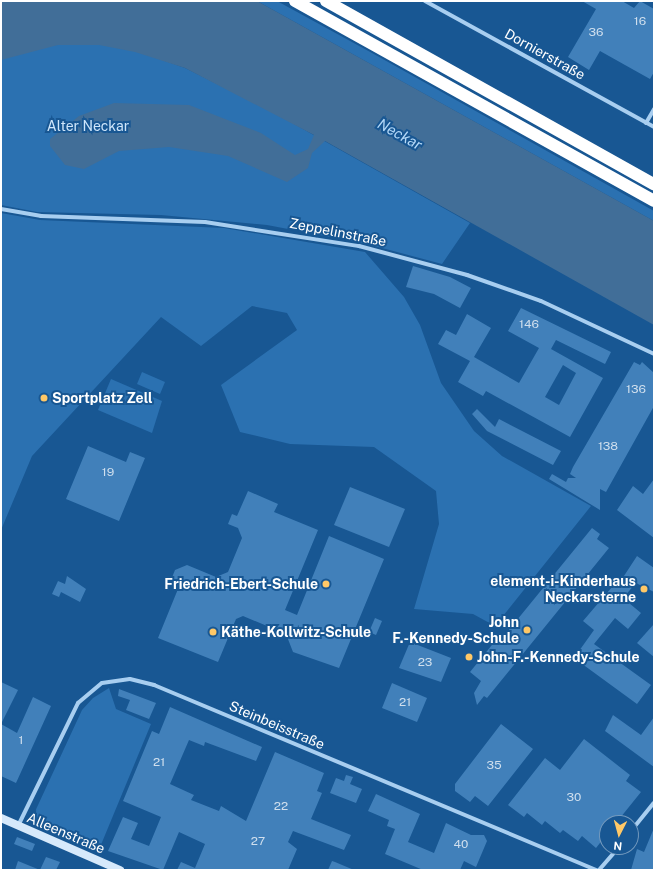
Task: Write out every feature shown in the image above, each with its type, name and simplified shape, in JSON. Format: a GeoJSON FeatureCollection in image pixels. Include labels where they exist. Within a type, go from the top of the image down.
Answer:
{"type":"FeatureCollection","features":[{"type":"Feature","properties":{"kind":"highway"},"geometry":{"type":"LineString","coordinates":[[295,1],[654,201]]}},
{"type":"Feature","properties":{"kind":"highway"},"geometry":{"type":"LineString","coordinates":[[326,1],[654,184]]}},
{"type":"Feature","properties":{"kind":"street","name":"Dornierstraße"},"geometry":{"type":"LineString","coordinates":[[425,1],[654,127]]}},
{"type":"Feature","properties":{"kind":"street"},"geometry":{"type":"LineString","coordinates":[[646,123],[654,109]]}},
{"type":"Feature","properties":{"kind":"street","name":"Zeppelinstraße"},"geometry":{"type":"LineString","coordinates":[[1,209],[41,216],[206,222],[359,246],[467,275],[541,301],[654,354]]}},
{"type":"Feature","properties":{"kind":"street","name":"Steinbeisstraße"},"geometry":{"type":"LineString","coordinates":[[18,827],[75,707],[97,685],[130,679],[154,685],[598,870]]}},
{"type":"Feature","properties":{"kind":"street"},"geometry":{"type":"LineString","coordinates":[[639,821],[654,803]]}},
{"type":"Feature","properties":{"kind":"street","name":"Alleenstraße"},"geometry":{"type":"LineString","coordinates":[[1,818],[18,827],[120,870]]}},
{"type":"Feature","properties":{"kind":"street"},"geometry":{"type":"LineString","coordinates":[[598,870],[612,855]]}},
{"type":"Feature","properties":{"kind":"green space"},"geometry":{"type":"Polygon","coordinates":[[[257,1],[277,1],[372,53],[654,211],[654,221],[257,1]]]}},
{"type":"Feature","properties":{"kind":"green space","name":"Alter Neckar"},"geometry":{"type":"Polygon","coordinates":[[[1,3],[185,68],[271,111],[470,223],[442,264],[367,244],[267,225],[161,215],[37,212],[1,205],[1,3]]]}},
{"type":"Feature","properties":{"kind":"green space"},"geometry":{"type":"Polygon","coordinates":[[[1,213],[40,220],[224,228],[365,252],[404,297],[420,325],[441,383],[474,431],[502,456],[591,506],[495,626],[473,614],[414,609],[439,524],[436,491],[374,447],[290,444],[240,432],[221,385],[297,330],[287,313],[252,306],[201,346],[161,317],[32,456],[1,530],[1,213]]]}},
{"type":"Feature","properties":{"kind":"green space"},"geometry":{"type":"Polygon","coordinates":[[[142,372],[165,382],[160,394],[137,384],[142,372]]]}},
{"type":"Feature","properties":{"kind":"green space"},"geometry":{"type":"Polygon","coordinates":[[[111,379],[162,401],[152,433],[98,410],[111,379]]]}},
{"type":"Feature","properties":{"kind":"green space"},"geometry":{"type":"Polygon","coordinates":[[[109,688],[116,709],[151,724],[98,852],[37,826],[32,818],[82,710],[93,698],[109,688]]]}},
{"type":"Feature","properties":{"kind":"water","name":"Neckar"},"geometry":{"type":"Polygon","coordinates":[[[1,1],[257,1],[654,221],[654,325],[325,141],[312,153],[308,168],[287,182],[228,156],[169,147],[119,151],[84,169],[65,165],[50,146],[50,139],[79,116],[114,103],[189,105],[261,133],[295,155],[308,149],[314,135],[185,68],[135,52],[99,45],[58,45],[1,60],[1,1]]]}},
{"type":"Feature","properties":{"kind":"building"},"geometry":{"type":"Polygon","coordinates":[[[582,1],[622,1],[634,8],[640,1],[654,9],[654,72],[650,79],[600,51],[589,70],[568,57],[596,9],[582,1]]]}},
{"type":"Feature","properties":{"kind":"building"},"geometry":{"type":"Polygon","coordinates":[[[413,266],[450,277],[471,288],[460,308],[434,294],[406,287],[413,266]]]}},
{"type":"Feature","properties":{"kind":"building"},"geometry":{"type":"Polygon","coordinates":[[[521,308],[611,352],[605,364],[556,340],[551,349],[603,378],[570,437],[486,391],[483,396],[458,382],[470,361],[438,344],[446,330],[456,335],[467,314],[491,328],[474,357],[519,383],[539,348],[508,331],[521,308]],[[563,365],[545,397],[559,405],[576,373],[563,365]]]}},
{"type":"Feature","properties":{"kind":"building"},"geometry":{"type":"Polygon","coordinates":[[[634,362],[640,365],[642,362],[654,373],[654,406],[606,492],[600,489],[600,510],[549,479],[552,474],[566,482],[568,478],[576,478],[570,474],[573,467],[634,362]]]}},
{"type":"Feature","properties":{"kind":"building"},"geometry":{"type":"Polygon","coordinates":[[[477,409],[495,427],[499,419],[561,451],[553,465],[487,431],[472,414],[477,409]]]}},
{"type":"Feature","properties":{"kind":"building"},"geometry":{"type":"Polygon","coordinates":[[[88,446],[126,462],[130,452],[145,458],[119,521],[66,499],[88,446]]]}},
{"type":"Feature","properties":{"kind":"building"},"geometry":{"type":"Polygon","coordinates":[[[654,479],[654,538],[617,510],[633,486],[643,494],[654,479]]]}},
{"type":"Feature","properties":{"kind":"building"},"geometry":{"type":"Polygon","coordinates":[[[350,487],[405,509],[389,547],[334,525],[350,487]]]}},
{"type":"Feature","properties":{"kind":"building"},"geometry":{"type":"Polygon","coordinates":[[[248,491],[278,504],[274,512],[318,530],[285,610],[297,615],[329,536],[384,559],[339,668],[293,652],[286,634],[243,616],[236,619],[218,662],[158,638],[178,589],[169,585],[175,570],[187,565],[216,577],[228,572],[242,538],[238,528],[228,524],[232,514],[237,516],[248,491]]]}},
{"type":"Feature","properties":{"kind":"building","name":"John-F.-Kennedy-Schule"},"geometry":{"type":"Polygon","coordinates":[[[592,528],[600,534],[597,539],[609,548],[487,698],[484,696],[477,705],[474,693],[481,681],[470,672],[496,640],[499,642],[592,528]]]}},
{"type":"Feature","properties":{"kind":"building"},"geometry":{"type":"Polygon","coordinates":[[[637,556],[654,568],[654,592],[636,583],[623,598],[641,613],[628,629],[615,618],[594,644],[651,685],[637,704],[574,658],[594,630],[583,621],[618,580],[620,582],[637,556]]]}},
{"type":"Feature","properties":{"kind":"building"},"geometry":{"type":"Polygon","coordinates":[[[67,576],[86,589],[80,602],[61,592],[59,597],[52,594],[58,581],[65,584],[67,576]]]}},
{"type":"Feature","properties":{"kind":"building"},"geometry":{"type":"Polygon","coordinates":[[[375,618],[382,621],[376,635],[369,632],[375,618]]]}},
{"type":"Feature","properties":{"kind":"building"},"geometry":{"type":"Polygon","coordinates":[[[654,624],[654,657],[637,643],[654,624]]]}},
{"type":"Feature","properties":{"kind":"building"},"geometry":{"type":"Polygon","coordinates":[[[410,642],[451,658],[441,682],[399,668],[410,642]]]}},
{"type":"Feature","properties":{"kind":"building"},"geometry":{"type":"Polygon","coordinates":[[[1,682],[18,690],[1,724],[1,682]]]}},
{"type":"Feature","properties":{"kind":"building"},"geometry":{"type":"Polygon","coordinates":[[[392,683],[427,698],[417,722],[382,708],[392,683]]]}},
{"type":"Feature","properties":{"kind":"building"},"geometry":{"type":"Polygon","coordinates":[[[119,689],[156,703],[149,719],[126,710],[130,700],[118,696],[119,689]]]}},
{"type":"Feature","properties":{"kind":"building"},"geometry":{"type":"Polygon","coordinates":[[[33,697],[51,706],[16,783],[1,776],[1,724],[17,733],[33,697]]]}},
{"type":"Feature","properties":{"kind":"building"},"geometry":{"type":"Polygon","coordinates":[[[170,707],[262,747],[256,761],[205,742],[204,746],[189,740],[170,784],[194,795],[191,800],[219,811],[221,806],[246,821],[275,752],[324,773],[317,791],[322,793],[311,819],[351,835],[344,850],[293,831],[288,842],[297,849],[288,870],[177,870],[181,862],[195,868],[205,844],[179,832],[163,870],[108,851],[123,817],[138,823],[131,839],[149,846],[161,817],[123,801],[152,731],[159,734],[170,707]]]}},
{"type":"Feature","properties":{"kind":"building"},"geometry":{"type":"Polygon","coordinates":[[[613,715],[641,735],[654,717],[654,767],[605,731],[613,715]]]}},
{"type":"Feature","properties":{"kind":"building"},"geometry":{"type":"Polygon","coordinates":[[[501,724],[533,749],[488,806],[475,796],[470,802],[455,791],[455,784],[501,724]]]}},
{"type":"Feature","properties":{"kind":"building"},"geometry":{"type":"Polygon","coordinates":[[[584,739],[630,775],[626,781],[641,792],[622,815],[599,815],[599,844],[596,848],[582,836],[578,841],[563,830],[560,833],[545,821],[542,825],[527,813],[524,817],[508,805],[545,758],[560,770],[584,739]]]}},
{"type":"Feature","properties":{"kind":"building"},"geometry":{"type":"Polygon","coordinates":[[[346,775],[353,777],[350,784],[362,789],[356,803],[330,793],[336,778],[344,781],[346,775]]]}},
{"type":"Feature","properties":{"kind":"building"},"geometry":{"type":"Polygon","coordinates":[[[376,794],[420,814],[408,842],[434,853],[446,823],[471,835],[484,835],[487,841],[476,867],[464,861],[460,870],[423,870],[385,854],[395,829],[387,826],[389,820],[368,811],[376,794]]]}},
{"type":"Feature","properties":{"kind":"building"},"geometry":{"type":"Polygon","coordinates":[[[654,828],[654,870],[631,870],[635,855],[639,855],[639,850],[644,852],[654,828]]]}},
{"type":"Feature","properties":{"kind":"building"},"geometry":{"type":"Polygon","coordinates":[[[17,837],[35,844],[32,851],[14,844],[17,837]]]}},
{"type":"Feature","properties":{"kind":"building"},"geometry":{"type":"Polygon","coordinates":[[[46,857],[60,862],[56,870],[40,870],[46,857]]]}},
{"type":"Feature","properties":{"kind":"building"},"geometry":{"type":"Polygon","coordinates":[[[18,861],[40,870],[15,870],[18,861]]]}},
{"type":"Feature","properties":{"kind":"building"},"geometry":{"type":"Polygon","coordinates":[[[332,861],[335,862],[354,870],[328,870],[332,861]]]}},
{"type":"Feature","properties":{"kind":"place","name":"Sportplatz Zell"},"geometry":{"type":"Point","coordinates":[44,398]}},
{"type":"Feature","properties":{"kind":"place","name":"Friedrich-Ebert-Schule"},"geometry":{"type":"Point","coordinates":[326,584]}},
{"type":"Feature","properties":{"kind":"place","name":"element-i-Kinderhaus Neckarsterne"},"geometry":{"type":"Point","coordinates":[644,589]}},
{"type":"Feature","properties":{"kind":"place","name":"John F.-Kennedy-Schule"},"geometry":{"type":"Point","coordinates":[527,630]}},
{"type":"Feature","properties":{"kind":"place","name":"Käthe-Kollwitz-Schule"},"geometry":{"type":"Point","coordinates":[213,632]}},
{"type":"Feature","properties":{"kind":"place","name":"John-F.-Kennedy-Schule"},"geometry":{"type":"Point","coordinates":[469,657]}}]}
